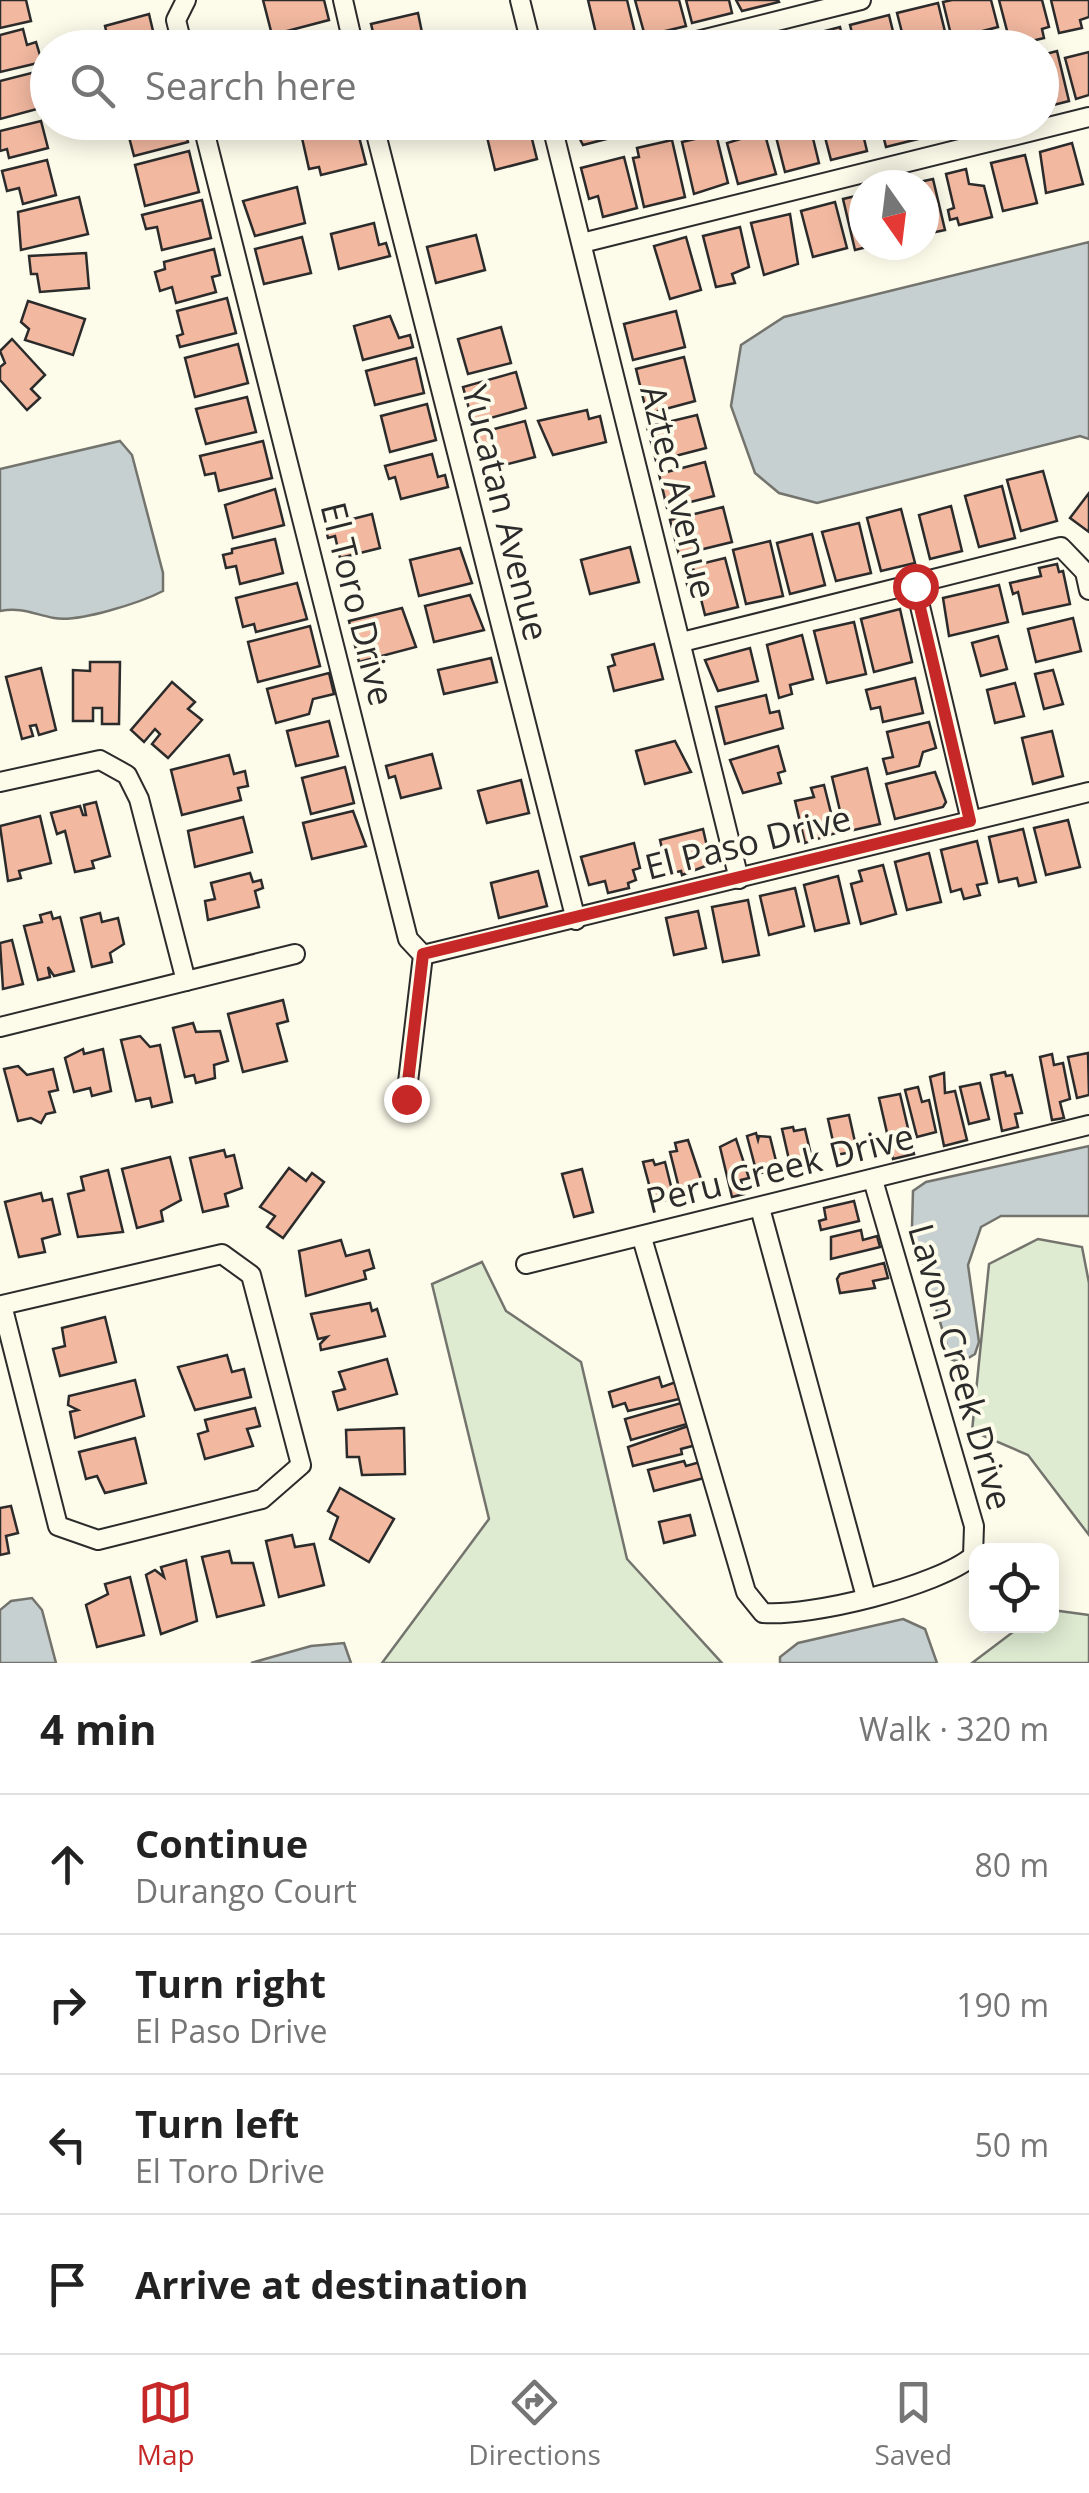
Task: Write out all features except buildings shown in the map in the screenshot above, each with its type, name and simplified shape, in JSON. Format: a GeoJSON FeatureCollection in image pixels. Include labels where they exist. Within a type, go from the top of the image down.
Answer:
{"type":"FeatureCollection","features":[{"type":"Feature","properties":{"kind":"street"},"geometry":{"type":"LineString","coordinates":[[178,30],[176,20],[186,0]]}},
{"type":"Feature","properties":{"kind":"street"},"geometry":{"type":"LineString","coordinates":[[342,0],[350,30]]}},
{"type":"Feature","properties":{"kind":"street"},"geometry":{"type":"LineString","coordinates":[[520,0],[528,30]]}},
{"type":"Feature","properties":{"kind":"street"},"geometry":{"type":"LineString","coordinates":[[741,30],[861,0]]}},
{"type":"Feature","properties":{"kind":"street"},"geometry":{"type":"LineString","coordinates":[[1059,125],[1089,117]]}},
{"type":"Feature","properties":{"kind":"street","name":"El Toro Drive"},"geometry":{"type":"LineString","coordinates":[[207,140],[408,939],[423,954]]}},
{"type":"Feature","properties":{"kind":"street","name":"Yucatan Avenue"},"geometry":{"type":"LineString","coordinates":[[378,140],[576,920]]}},
{"type":"Feature","properties":{"kind":"street","name":"Aztec Avenue"},"geometry":{"type":"LineString","coordinates":[[556,140],[739,879]]}},
{"type":"Feature","properties":{"kind":"street"},"geometry":{"type":"LineString","coordinates":[[582,244],[997,140]]}},
{"type":"Feature","properties":{"kind":"street"},"geometry":{"type":"LineString","coordinates":[[682,642],[1061,547],[1085,572],[1089,590]]}},
{"type":"Feature","properties":{"kind":"street"},"geometry":{"type":"LineString","coordinates":[[915,586],[970,821]]}},
{"type":"Feature","properties":{"kind":"street"},"geometry":{"type":"LineString","coordinates":[[0,782],[100,760],[127,775],[139,799],[186,981]]}},
{"type":"Feature","properties":{"kind":"street","name":"El Paso Drive"},"geometry":{"type":"LineString","coordinates":[[423,954],[576,920],[1089,792]]}},
{"type":"Feature","properties":{"kind":"street"},"geometry":{"type":"LineString","coordinates":[[0,1027],[295,954]]}},
{"type":"Feature","properties":{"kind":"street"},"geometry":{"type":"LineString","coordinates":[[406,1099],[423,954]]}},
{"type":"Feature","properties":{"kind":"street","name":"Peru Creek Drive"},"geometry":{"type":"LineString","coordinates":[[526,1264],[1089,1126]]}},
{"type":"Feature","properties":{"kind":"street","name":"Lavon Creek Drive"},"geometry":{"type":"LineString","coordinates":[[642,1238],[746,1592],[763,1612],[791,1616],[953,1573],[973,1556],[974,1526],[872,1180]]}},
{"type":"Feature","properties":{"kind":"street"},"geometry":{"type":"LineString","coordinates":[[760,1208],[866,1597]]}},
{"type":"Feature","properties":{"kind":"street"},"geometry":{"type":"LineString","coordinates":[[222,1254],[251,1274],[301,1465],[262,1498],[98,1540],[58,1526],[1,1305],[222,1254]]}},
{"type":"Feature","properties":{"kind":"green space"},"geometry":{"type":"Polygon","coordinates":[[[1038,1239],[1082,1247],[1089,1283],[1089,1535],[1028,1455],[972,1431],[989,1264],[1038,1239]]]}},
{"type":"Feature","properties":{"kind":"green space"},"geometry":{"type":"Polygon","coordinates":[[[482,1262],[506,1311],[581,1362],[627,1559],[722,1663],[382,1663],[489,1519],[432,1284],[482,1262]]]}},
{"type":"Feature","properties":{"kind":"green space"},"geometry":{"type":"Polygon","coordinates":[[[1059,1611],[1089,1615],[1089,1663],[972,1663],[1012,1633],[1059,1633],[1059,1611]]]}},
{"type":"Feature","properties":{"kind":"shaded area"},"geometry":{"type":"Polygon","coordinates":[[[1089,242],[1089,439],[1080,436],[817,503],[779,493],[755,473],[731,406],[741,345],[784,317],[1089,242]]]}},
{"type":"Feature","properties":{"kind":"shaded area"},"geometry":{"type":"Polygon","coordinates":[[[120,441],[132,455],[163,573],[163,591],[126,606],[65,619],[21,610],[0,611],[0,469],[120,441]]]}},
{"type":"Feature","properties":{"kind":"shaded area"},"geometry":{"type":"Polygon","coordinates":[[[1089,1146],[1089,1216],[1001,1216],[981,1227],[968,1265],[979,1342],[975,1354],[960,1363],[951,1359],[912,1227],[913,1191],[926,1182],[1089,1146]]]}},
{"type":"Feature","properties":{"kind":"shaded area"},"geometry":{"type":"Polygon","coordinates":[[[32,1598],[42,1610],[56,1663],[0,1663],[0,1610],[11,1601],[32,1598]]]}},
{"type":"Feature","properties":{"kind":"shaded area"},"geometry":{"type":"Polygon","coordinates":[[[903,1619],[925,1629],[937,1663],[780,1663],[780,1657],[798,1643],[903,1619]]]}},
{"type":"Feature","properties":{"kind":"shaded area"},"geometry":{"type":"Polygon","coordinates":[[[344,1643],[351,1663],[251,1663],[311,1646],[344,1643]]]}},
{"type":"Feature","properties":{"kind":"route"},"geometry":{"type":"LineString","coordinates":[[406,1099],[423,954],[576,920],[970,821],[915,586]]}}]}
